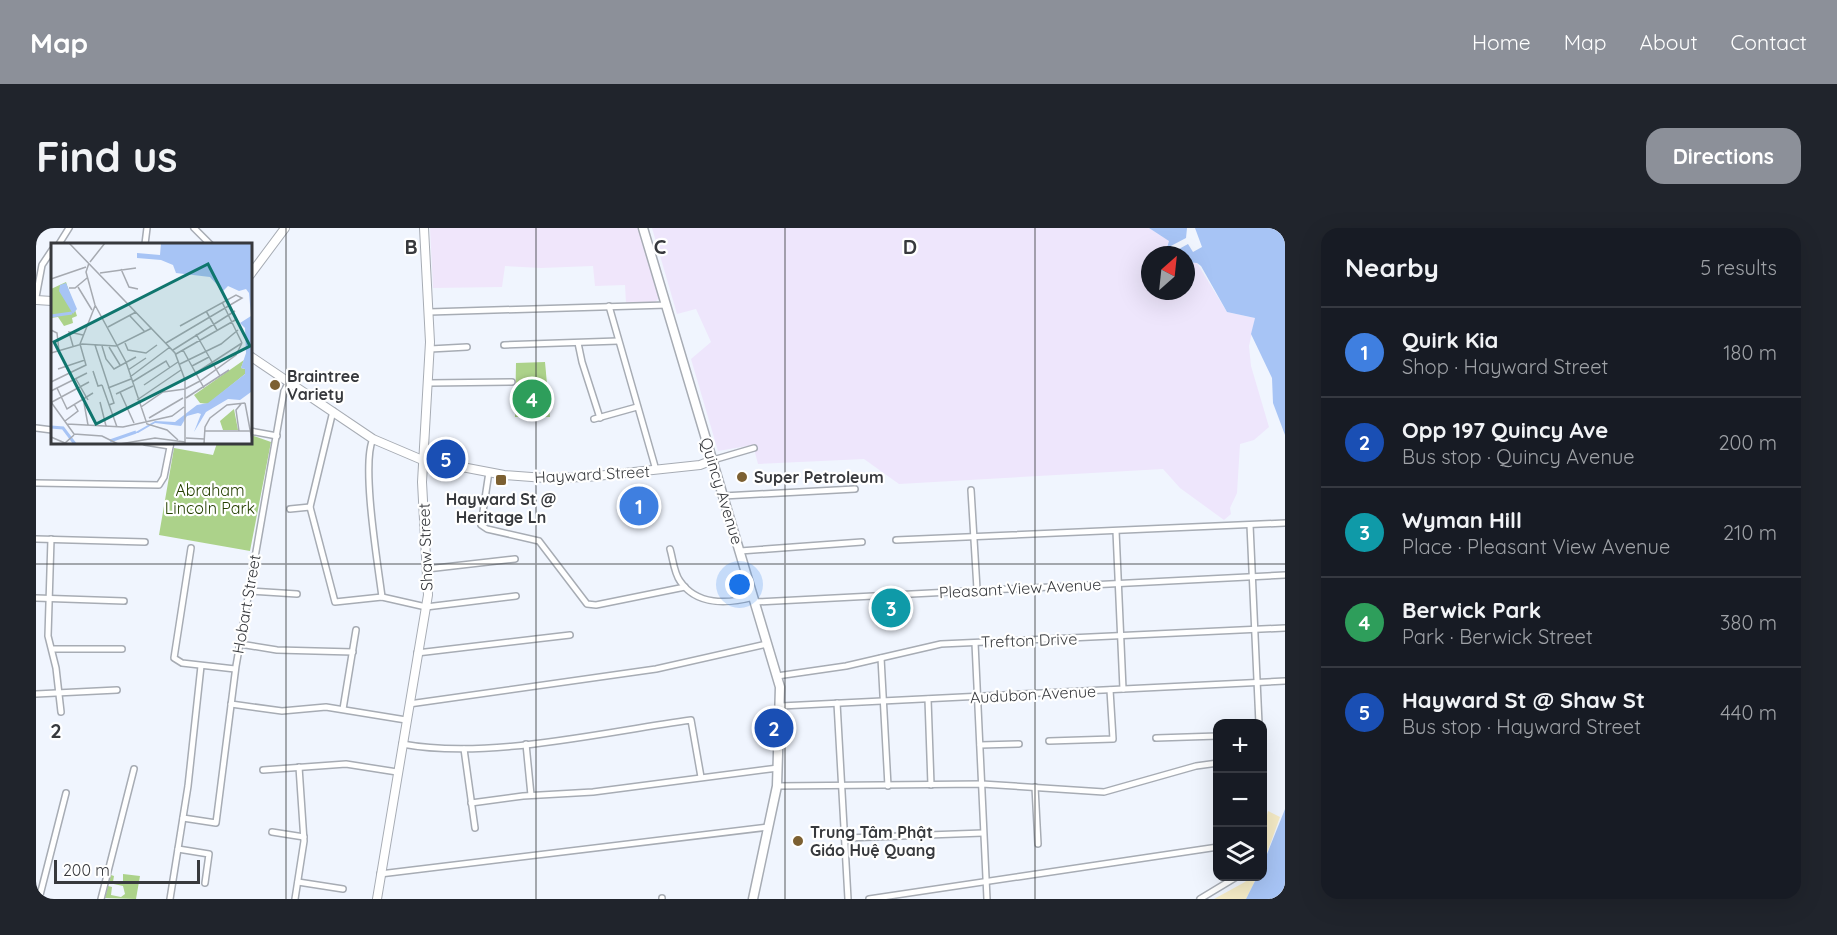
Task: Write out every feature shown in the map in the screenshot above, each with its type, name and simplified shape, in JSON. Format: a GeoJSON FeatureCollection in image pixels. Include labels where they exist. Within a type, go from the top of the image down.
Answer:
{"type":"FeatureCollection","features":[{"type":"Feature","properties":{"kind":"main road","name":"Quincy Avenue"},"geometry":{"type":"LineString","coordinates":[[643,228],[777,676],[781,706],[777,786],[753,899]]}},
{"type":"Feature","properties":{"kind":"street"},"geometry":{"type":"LineString","coordinates":[[60,243],[69,228]]}},
{"type":"Feature","properties":{"kind":"street"},"geometry":{"type":"LineString","coordinates":[[145,243],[147,228]]}},
{"type":"Feature","properties":{"kind":"street"},"geometry":{"type":"LineString","coordinates":[[194,228],[209,243]]}},
{"type":"Feature","properties":{"kind":"street"},"geometry":{"type":"LineString","coordinates":[[252,272],[285,228]]}},
{"type":"Feature","properties":{"kind":"street","name":"Shaw Street"},"geometry":{"type":"LineString","coordinates":[[377,899],[426,608],[423,460],[430,349],[424,228]]}},
{"type":"Feature","properties":{"kind":"street"},"geometry":{"type":"LineString","coordinates":[[51,252],[42,265],[36,298],[51,301]]}},
{"type":"Feature","properties":{"kind":"street"},"geometry":{"type":"LineString","coordinates":[[429,312],[667,305]]}},
{"type":"Feature","properties":{"kind":"street"},"geometry":{"type":"LineString","coordinates":[[609,306],[656,470]]}},
{"type":"Feature","properties":{"kind":"street"},"geometry":{"type":"LineString","coordinates":[[504,345],[618,341]]}},
{"type":"Feature","properties":{"kind":"street"},"geometry":{"type":"LineString","coordinates":[[578,343],[597,418],[637,407]]}},
{"type":"Feature","properties":{"kind":"street"},"geometry":{"type":"LineString","coordinates":[[430,349],[467,347]]}},
{"type":"Feature","properties":{"kind":"street","name":"Hayward Street"},"geometry":{"type":"LineString","coordinates":[[252,357],[290,380],[373,439],[423,460],[533,478],[568,478],[700,465],[713,460]]}},
{"type":"Feature","properties":{"kind":"street","name":"Hobart Street"},"geometry":{"type":"LineString","coordinates":[[191,548],[173,657],[179,662],[235,669],[284,391],[290,380]]}},
{"type":"Feature","properties":{"kind":"street"},"geometry":{"type":"LineString","coordinates":[[429,383],[512,382]]}},
{"type":"Feature","properties":{"kind":"street"},"geometry":{"type":"LineString","coordinates":[[333,411],[310,507],[334,602],[382,597],[426,608],[516,596]]}},
{"type":"Feature","properties":{"kind":"street"},"geometry":{"type":"LineString","coordinates":[[36,428],[51,430]]}},
{"type":"Feature","properties":{"kind":"street"},"geometry":{"type":"LineString","coordinates":[[252,431],[277,436]]}},
{"type":"Feature","properties":{"kind":"street"},"geometry":{"type":"LineString","coordinates":[[373,439],[369,452],[372,512],[382,597]]}},
{"type":"Feature","properties":{"kind":"street"},"geometry":{"type":"LineString","coordinates":[[36,483],[160,485],[171,444]]}},
{"type":"Feature","properties":{"kind":"street"},"geometry":{"type":"LineString","coordinates":[[713,460],[754,448]]}},
{"type":"Feature","properties":{"kind":"street"},"geometry":{"type":"LineString","coordinates":[[489,472],[481,525],[487,529],[539,541],[589,605],[685,587]]}},
{"type":"Feature","properties":{"kind":"street"},"geometry":{"type":"LineString","coordinates":[[723,496],[855,489]]}},
{"type":"Feature","properties":{"kind":"street"},"geometry":{"type":"LineString","coordinates":[[971,490],[977,590]]}},
{"type":"Feature","properties":{"kind":"street"},"geometry":{"type":"LineString","coordinates":[[290,509],[310,507]]}},
{"type":"Feature","properties":{"kind":"street"},"geometry":{"type":"LineString","coordinates":[[896,540],[1285,523]]}},
{"type":"Feature","properties":{"kind":"street"},"geometry":{"type":"LineString","coordinates":[[1250,525],[1259,719]]}},
{"type":"Feature","properties":{"kind":"street"},"geometry":{"type":"LineString","coordinates":[[1116,531],[1123,689]]}},
{"type":"Feature","properties":{"kind":"street"},"geometry":{"type":"LineString","coordinates":[[36,539],[145,542]]}},
{"type":"Feature","properties":{"kind":"street"},"geometry":{"type":"LineString","coordinates":[[51,539],[48,636],[61,712]]}},
{"type":"Feature","properties":{"kind":"street"},"geometry":{"type":"LineString","coordinates":[[740,550],[862,542]]}},
{"type":"Feature","properties":{"kind":"street"},"geometry":{"type":"LineString","coordinates":[[670,549],[678,579],[685,587]]}},
{"type":"Feature","properties":{"kind":"street"},"geometry":{"type":"LineString","coordinates":[[427,569],[515,559]]}},
{"type":"Feature","properties":{"kind":"street","name":"Pleasant View Avenue"},"geometry":{"type":"LineString","coordinates":[[685,587],[707,602],[1285,575]]}},
{"type":"Feature","properties":{"kind":"street"},"geometry":{"type":"LineString","coordinates":[[248,591],[297,594]]}},
{"type":"Feature","properties":{"kind":"street"},"geometry":{"type":"LineString","coordinates":[[36,598],[124,601]]}},
{"type":"Feature","properties":{"kind":"street","name":"Trefton Drive"},"geometry":{"type":"LineString","coordinates":[[777,676],[881,658],[932,645],[1285,628]]}},
{"type":"Feature","properties":{"kind":"street"},"geometry":{"type":"LineString","coordinates":[[343,709],[356,630]]}},
{"type":"Feature","properties":{"kind":"street"},"geometry":{"type":"LineString","coordinates":[[417,653],[570,635]]}},
{"type":"Feature","properties":{"kind":"street"},"geometry":{"type":"LineString","coordinates":[[975,643],[987,899]]}},
{"type":"Feature","properties":{"kind":"street"},"geometry":{"type":"LineString","coordinates":[[240,644],[277,650],[353,652]]}},
{"type":"Feature","properties":{"kind":"street"},"geometry":{"type":"LineString","coordinates":[[409,704],[656,669],[767,644]]}},
{"type":"Feature","properties":{"kind":"street"},"geometry":{"type":"LineString","coordinates":[[52,649],[122,649]]}},
{"type":"Feature","properties":{"kind":"street"},"geometry":{"type":"LineString","coordinates":[[881,658],[888,786]]}},
{"type":"Feature","properties":{"kind":"street"},"geometry":{"type":"LineString","coordinates":[[170,899],[183,818],[201,666]]}},
{"type":"Feature","properties":{"kind":"street"},"geometry":{"type":"LineString","coordinates":[[183,818],[216,823],[235,669]]}},
{"type":"Feature","properties":{"kind":"street","name":"Audubon Avenue"},"geometry":{"type":"LineString","coordinates":[[781,706],[1285,681]]}},
{"type":"Feature","properties":{"kind":"street"},"geometry":{"type":"LineString","coordinates":[[36,694],[117,690]]}},
{"type":"Feature","properties":{"kind":"street"},"geometry":{"type":"LineString","coordinates":[[1049,741],[1113,739],[1110,690]]}},
{"type":"Feature","properties":{"kind":"street"},"geometry":{"type":"LineString","coordinates":[[928,699],[931,785]]}},
{"type":"Feature","properties":{"kind":"street"},"geometry":{"type":"LineString","coordinates":[[837,703],[848,899]]}},
{"type":"Feature","properties":{"kind":"street"},"geometry":{"type":"LineString","coordinates":[[231,704],[278,711],[322,706],[406,720]]}},
{"type":"Feature","properties":{"kind":"street"},"geometry":{"type":"LineString","coordinates":[[402,744],[464,749],[526,744],[691,720],[701,777]]}},
{"type":"Feature","properties":{"kind":"street"},"geometry":{"type":"LineString","coordinates":[[1156,738],[1213,736]]}},
{"type":"Feature","properties":{"kind":"street"},"geometry":{"type":"LineString","coordinates":[[526,744],[531,795]]}},
{"type":"Feature","properties":{"kind":"street"},"geometry":{"type":"LineString","coordinates":[[980,745],[1019,744]]}},
{"type":"Feature","properties":{"kind":"street"},"geometry":{"type":"LineString","coordinates":[[464,749],[475,828]]}},
{"type":"Feature","properties":{"kind":"street"},"geometry":{"type":"LineString","coordinates":[[263,770],[346,764],[397,772]]}},
{"type":"Feature","properties":{"kind":"street"},"geometry":{"type":"LineString","coordinates":[[777,786],[982,784],[1104,792],[1196,766],[1213,764]]}},
{"type":"Feature","properties":{"kind":"street"},"geometry":{"type":"LineString","coordinates":[[295,899],[304,837],[298,767]]}},
{"type":"Feature","properties":{"kind":"street"},"geometry":{"type":"LineString","coordinates":[[471,803],[531,795],[593,792],[778,768]]}},
{"type":"Feature","properties":{"kind":"street"},"geometry":{"type":"LineString","coordinates":[[102,899],[134,769]]}},
{"type":"Feature","properties":{"kind":"street"},"geometry":{"type":"LineString","coordinates":[[1035,787],[1038,844]]}},
{"type":"Feature","properties":{"kind":"street"},"geometry":{"type":"LineString","coordinates":[[39,899],[66,793]]}},
{"type":"Feature","properties":{"kind":"street"},"geometry":{"type":"LineString","coordinates":[[380,874],[769,828]]}},
{"type":"Feature","properties":{"kind":"street"},"geometry":{"type":"LineString","coordinates":[[272,831],[304,837]]}},
{"type":"Feature","properties":{"kind":"street"},"geometry":{"type":"LineString","coordinates":[[846,838],[984,833]]}},
{"type":"Feature","properties":{"kind":"street"},"geometry":{"type":"LineString","coordinates":[[178,849],[210,854],[205,883]]}},
{"type":"Feature","properties":{"kind":"street"},"geometry":{"type":"LineString","coordinates":[[869,899],[1213,849]]}},
{"type":"Feature","properties":{"kind":"street"},"geometry":{"type":"LineString","coordinates":[[1200,899],[1230,881]]}},
{"type":"Feature","properties":{"kind":"street"},"geometry":{"type":"LineString","coordinates":[[298,882],[343,889]]}},
{"type":"Feature","properties":{"kind":"shaded area"},"geometry":{"type":"Polygon","coordinates":[[[430,228],[640,228],[660,297],[655,302],[626,303],[625,285],[595,286],[593,266],[541,268],[505,266],[502,287],[433,288],[430,228]]]}},
{"type":"Feature","properties":{"kind":"shaded area"},"geometry":{"type":"Polygon","coordinates":[[[652,228],[1149,228],[1170,241],[1170,246],[1141,246],[1141,300],[1195,300],[1195,263],[1197,263],[1227,312],[1255,318],[1249,346],[1251,366],[1269,427],[1254,440],[1240,444],[1237,493],[1230,508],[1231,514],[1224,520],[1180,488],[1163,469],[899,484],[864,459],[758,464],[753,445],[718,451],[691,359],[711,342],[696,309],[677,314],[652,228]]]}},
{"type":"Feature","properties":{"kind":"green space"},"geometry":{"type":"Polygon","coordinates":[[[545,362],[550,417],[515,417],[516,363],[545,362]]]}},
{"type":"Feature","properties":{"kind":"green space","name":"Abraham Lincoln Park"},"geometry":{"type":"Polygon","coordinates":[[[252,435],[271,442],[250,551],[159,535],[174,448],[213,455],[217,444],[252,444],[252,435]]]}},
{"type":"Feature","properties":{"kind":"green space"},"geometry":{"type":"Polygon","coordinates":[[[123,874],[140,876],[136,899],[105,898],[108,886],[112,887],[111,895],[121,897],[125,894],[123,886],[109,883],[111,875],[114,876],[113,882],[123,884],[123,874]]]}},
{"type":"Feature","properties":{"kind":"sand"},"geometry":{"type":"Polygon","coordinates":[[[1268,811],[1280,817],[1267,853],[1267,827],[1268,811]]]}},
{"type":"Feature","properties":{"kind":"sand"},"geometry":{"type":"Polygon","coordinates":[[[1255,881],[1246,899],[1214,899],[1245,882],[1255,881]]]}},
{"type":"Feature","properties":{"kind":"water"},"geometry":{"type":"Polygon","coordinates":[[[1149,228],[1285,228],[1285,435],[1273,403],[1272,378],[1251,334],[1255,318],[1227,312],[1201,266],[1195,263],[1195,246],[1168,246],[1169,241],[1149,228]]]}},
{"type":"Feature","properties":{"kind":"water"},"geometry":{"type":"Polygon","coordinates":[[[1285,809],[1285,899],[1246,899],[1255,881],[1267,881],[1267,854],[1285,809]]]}},
{"type":"Feature","properties":{"kind":"pier"},"geometry":{"type":"Polygon","coordinates":[[[1187,228],[1195,228],[1202,247],[1195,251],[1195,246],[1188,244],[1171,246],[1186,238],[1187,228]]]}},
{"type":"Feature","properties":{"kind":"place","name":"Braintree Variety"},"geometry":{"type":"Point","coordinates":[275,385]}},
{"type":"Feature","properties":{"kind":"place","name":"Berwick Park"},"geometry":{"type":"Point","coordinates":[532,399]}},
{"type":"Feature","properties":{"kind":"place","name":"Hayward St @ Shaw St"},"geometry":{"type":"Point","coordinates":[446,459]}},
{"type":"Feature","properties":{"kind":"place","name":"Super Petroleum"},"geometry":{"type":"Point","coordinates":[742,477]}},
{"type":"Feature","properties":{"kind":"place","name":"Hayward St @ Heritage Ln"},"geometry":{"type":"Point","coordinates":[501,480]}},
{"type":"Feature","properties":{"kind":"place","name":"Quirk Kia"},"geometry":{"type":"Point","coordinates":[639,506]}},
{"type":"Feature","properties":{"kind":"place","name":"Wyman Hill"},"geometry":{"type":"Point","coordinates":[891,608]}},
{"type":"Feature","properties":{"kind":"place","name":"Opp 197 Quincy Ave"},"geometry":{"type":"Point","coordinates":[774,728]}},
{"type":"Feature","properties":{"kind":"place","name":"Trung Tâm Phật Giáo Huệ Quang"},"geometry":{"type":"Point","coordinates":[798,841]}}]}
